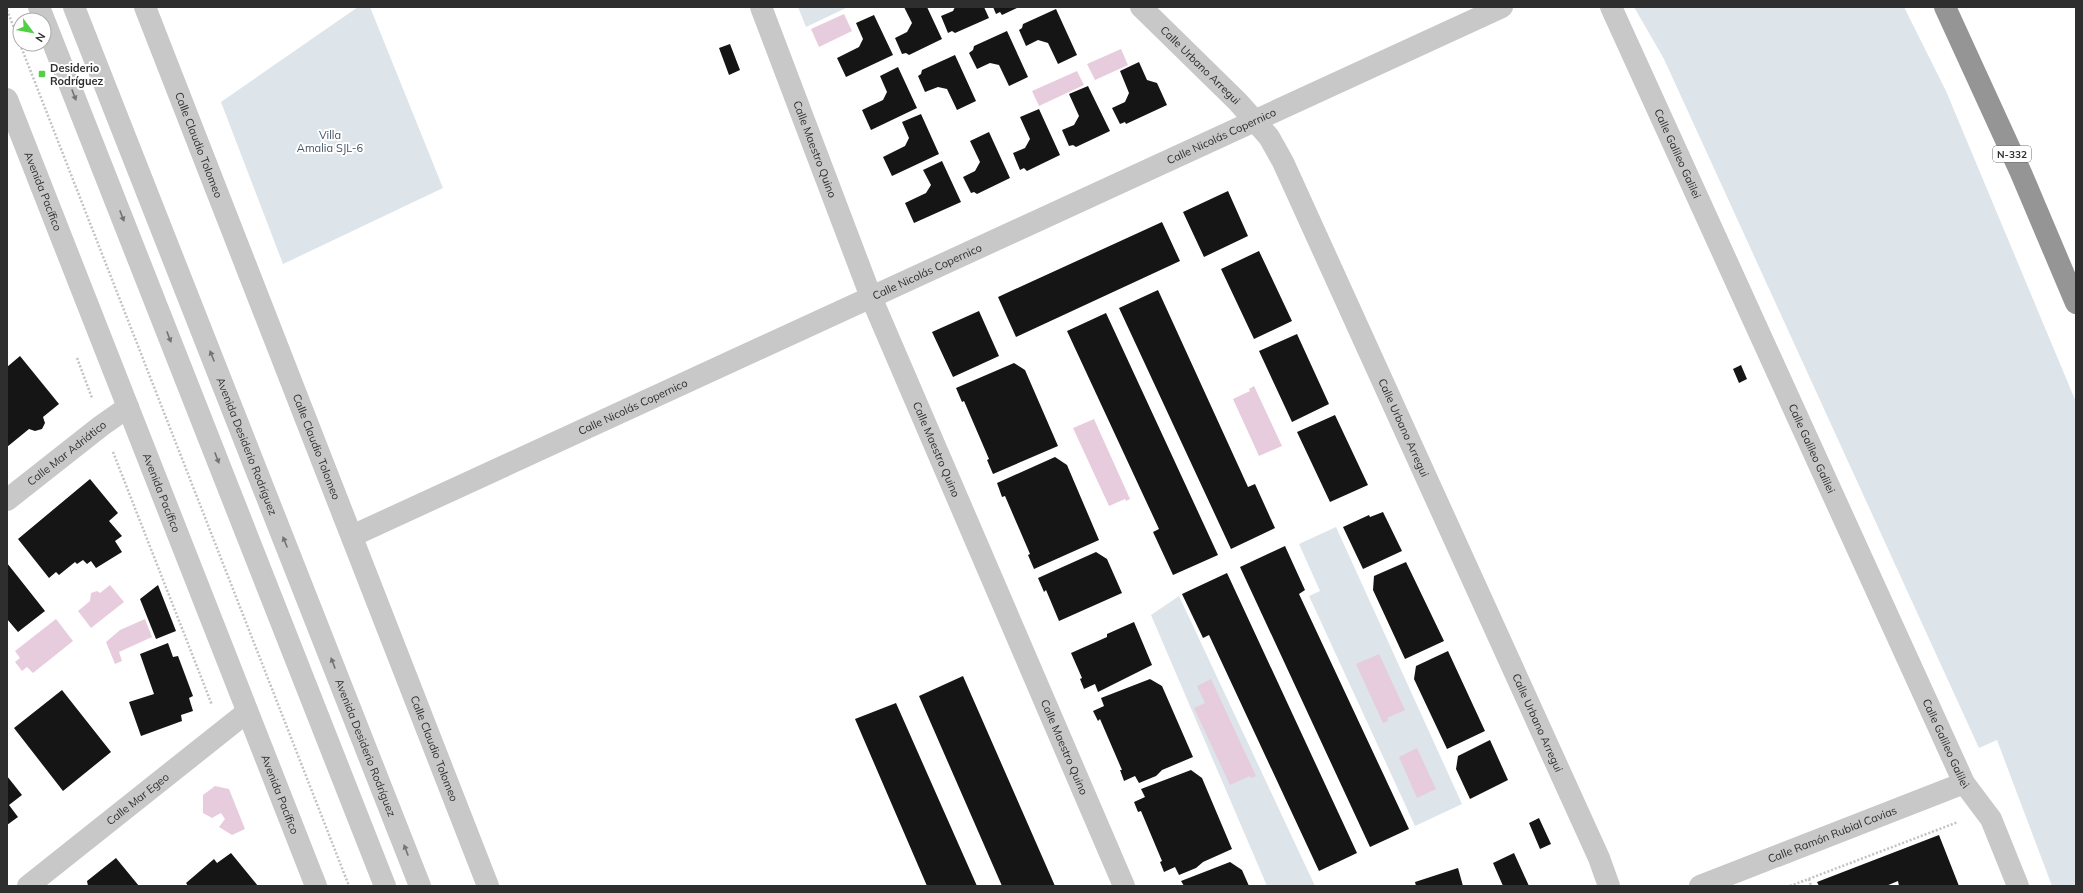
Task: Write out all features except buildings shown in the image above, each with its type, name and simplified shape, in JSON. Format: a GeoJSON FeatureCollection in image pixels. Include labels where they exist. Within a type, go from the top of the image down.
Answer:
{"type":"FeatureCollection","features":[{"type":"Feature","properties":{"kind":"highway","name":"N-332"},"geometry":{"type":"LineString","coordinates":[[1945,7],[2021,173],[2076,303]]}},
{"type":"Feature","properties":{"kind":"street"},"geometry":{"type":"LineString","coordinates":[[39,7],[385,886]]}},
{"type":"Feature","properties":{"kind":"street","name":"Avenida Desiderio Rodríguez"},"geometry":{"type":"LineString","coordinates":[[74,7],[420,886]]}},
{"type":"Feature","properties":{"kind":"street","name":"Calle Claudio Tolomeo"},"geometry":{"type":"LineString","coordinates":[[145,7],[488,886]]}},
{"type":"Feature","properties":{"kind":"street","name":"Calle Maestro Quino"},"geometry":{"type":"LineString","coordinates":[[761,7],[871,297],[1124,886]]}},
{"type":"Feature","properties":{"kind":"street","name":"Calle Urbano Arregui"},"geometry":{"type":"LineString","coordinates":[[1141,7],[1254,120],[1269,137],[1293,184],[1600,858],[1609,886]]}},
{"type":"Feature","properties":{"kind":"street","name":"Calle Nicolás Copernico"},"geometry":{"type":"LineString","coordinates":[[352,536],[1502,7]]}},
{"type":"Feature","properties":{"kind":"street","name":"Calle Galileo Galilei"},"geometry":{"type":"LineString","coordinates":[[1611,7],[1964,783],[1991,819],[2018,886]]}},
{"type":"Feature","properties":{"kind":"street","name":"Avenida Pacífico"},"geometry":{"type":"LineString","coordinates":[[7,102],[316,886]]}},
{"type":"Feature","properties":{"kind":"street","name":"Calle Mar Adriático"},"geometry":{"type":"LineString","coordinates":[[7,500],[128,407]]}},
{"type":"Feature","properties":{"kind":"street","name":"Calle Mar Egeo"},"geometry":{"type":"LineString","coordinates":[[28,886],[247,712]]}},
{"type":"Feature","properties":{"kind":"street","name":"Calle Ramón Rubial Cavias"},"geometry":{"type":"LineString","coordinates":[[1700,886],[1964,783]]}},
{"type":"Feature","properties":{"kind":"path"},"geometry":{"type":"LineString","coordinates":[[7,10],[12,23]]}},
{"type":"Feature","properties":{"kind":"path"},"geometry":{"type":"LineString","coordinates":[[23,52],[349,886]]}},
{"type":"Feature","properties":{"kind":"path"},"geometry":{"type":"LineString","coordinates":[[76,356],[93,400]]}},
{"type":"Feature","properties":{"kind":"path"},"geometry":{"type":"LineString","coordinates":[[110,448],[214,710]]}},
{"type":"Feature","properties":{"kind":"path"},"geometry":{"type":"LineString","coordinates":[[1790,886],[1957,822],[1962,825]]}},
{"type":"Feature","properties":{"kind":"path"},"geometry":{"type":"LineString","coordinates":[[1808,879],[1811,886]]}},
{"type":"Feature","properties":{"kind":"green space","name":"Villa Amalia SJL-6"},"geometry":{"type":"Polygon","coordinates":[[[358,7],[370,7],[443,188],[283,264],[221,102],[358,7]]]}},
{"type":"Feature","properties":{"kind":"green space"},"geometry":{"type":"Polygon","coordinates":[[[798,7],[848,7],[806,27],[798,7]]]}},
{"type":"Feature","properties":{"kind":"green space"},"geometry":{"type":"Polygon","coordinates":[[[1634,7],[1904,7],[1946,91],[2076,402],[2076,886],[2052,886],[1997,740],[1979,748],[1664,59],[1634,7]]]}},
{"type":"Feature","properties":{"kind":"green space"},"geometry":{"type":"Polygon","coordinates":[[[1336,527],[1462,804],[1415,826],[1309,596],[1320,591],[1299,544],[1336,527]]]}},
{"type":"Feature","properties":{"kind":"green space"},"geometry":{"type":"Polygon","coordinates":[[[1179,596],[1315,886],[1267,886],[1151,615],[1179,596]]]}},
{"type":"Feature","properties":{"kind":"shaded area"},"geometry":{"type":"Polygon","coordinates":[[[844,14],[852,31],[819,47],[811,29],[844,14]]]}},
{"type":"Feature","properties":{"kind":"shaded area"},"geometry":{"type":"Polygon","coordinates":[[[1121,49],[1128,65],[1095,80],[1087,64],[1121,49]]]}},
{"type":"Feature","properties":{"kind":"shaded area"},"geometry":{"type":"Polygon","coordinates":[[[1077,71],[1084,85],[1039,106],[1032,91],[1077,71]]]}},
{"type":"Feature","properties":{"kind":"shaded area"},"geometry":{"type":"Polygon","coordinates":[[[1254,386],[1282,446],[1259,456],[1233,399],[1250,391],[1249,389],[1254,386]]]}},
{"type":"Feature","properties":{"kind":"shaded area"},"geometry":{"type":"Polygon","coordinates":[[[1094,419],[1130,499],[1126,501],[1125,499],[1109,506],[1073,428],[1094,419]]]}},
{"type":"Feature","properties":{"kind":"shaded area"},"geometry":{"type":"Polygon","coordinates":[[[110,585],[124,602],[91,628],[78,611],[90,601],[91,593],[97,591],[100,593],[110,585]]]}},
{"type":"Feature","properties":{"kind":"shaded area"},"geometry":{"type":"Polygon","coordinates":[[[56,619],[73,641],[33,673],[27,667],[22,671],[15,662],[20,658],[15,651],[56,619]]]}},
{"type":"Feature","properties":{"kind":"shaded area"},"geometry":{"type":"Polygon","coordinates":[[[145,619],[152,637],[119,652],[122,661],[115,664],[106,642],[120,630],[145,619]]]}},
{"type":"Feature","properties":{"kind":"shaded area"},"geometry":{"type":"Polygon","coordinates":[[[1379,654],[1405,710],[1387,718],[1388,721],[1383,723],[1356,664],[1379,654]]]}},
{"type":"Feature","properties":{"kind":"shaded area"},"geometry":{"type":"Polygon","coordinates":[[[1211,679],[1256,776],[1251,778],[1250,776],[1230,785],[1194,708],[1205,703],[1197,686],[1211,679]]]}},
{"type":"Feature","properties":{"kind":"shaded area"},"geometry":{"type":"Polygon","coordinates":[[[1417,748],[1436,789],[1417,798],[1399,757],[1417,748]]]}},
{"type":"Feature","properties":{"kind":"shaded area"},"geometry":{"type":"Polygon","coordinates":[[[215,786],[229,789],[245,829],[232,835],[219,827],[225,819],[221,813],[212,818],[203,813],[203,795],[215,786]]]}},
{"type":"Feature","properties":{"kind":"place","name":"Desiderio Rodríguez"},"geometry":{"type":"Point","coordinates":[42,74]}}]}
